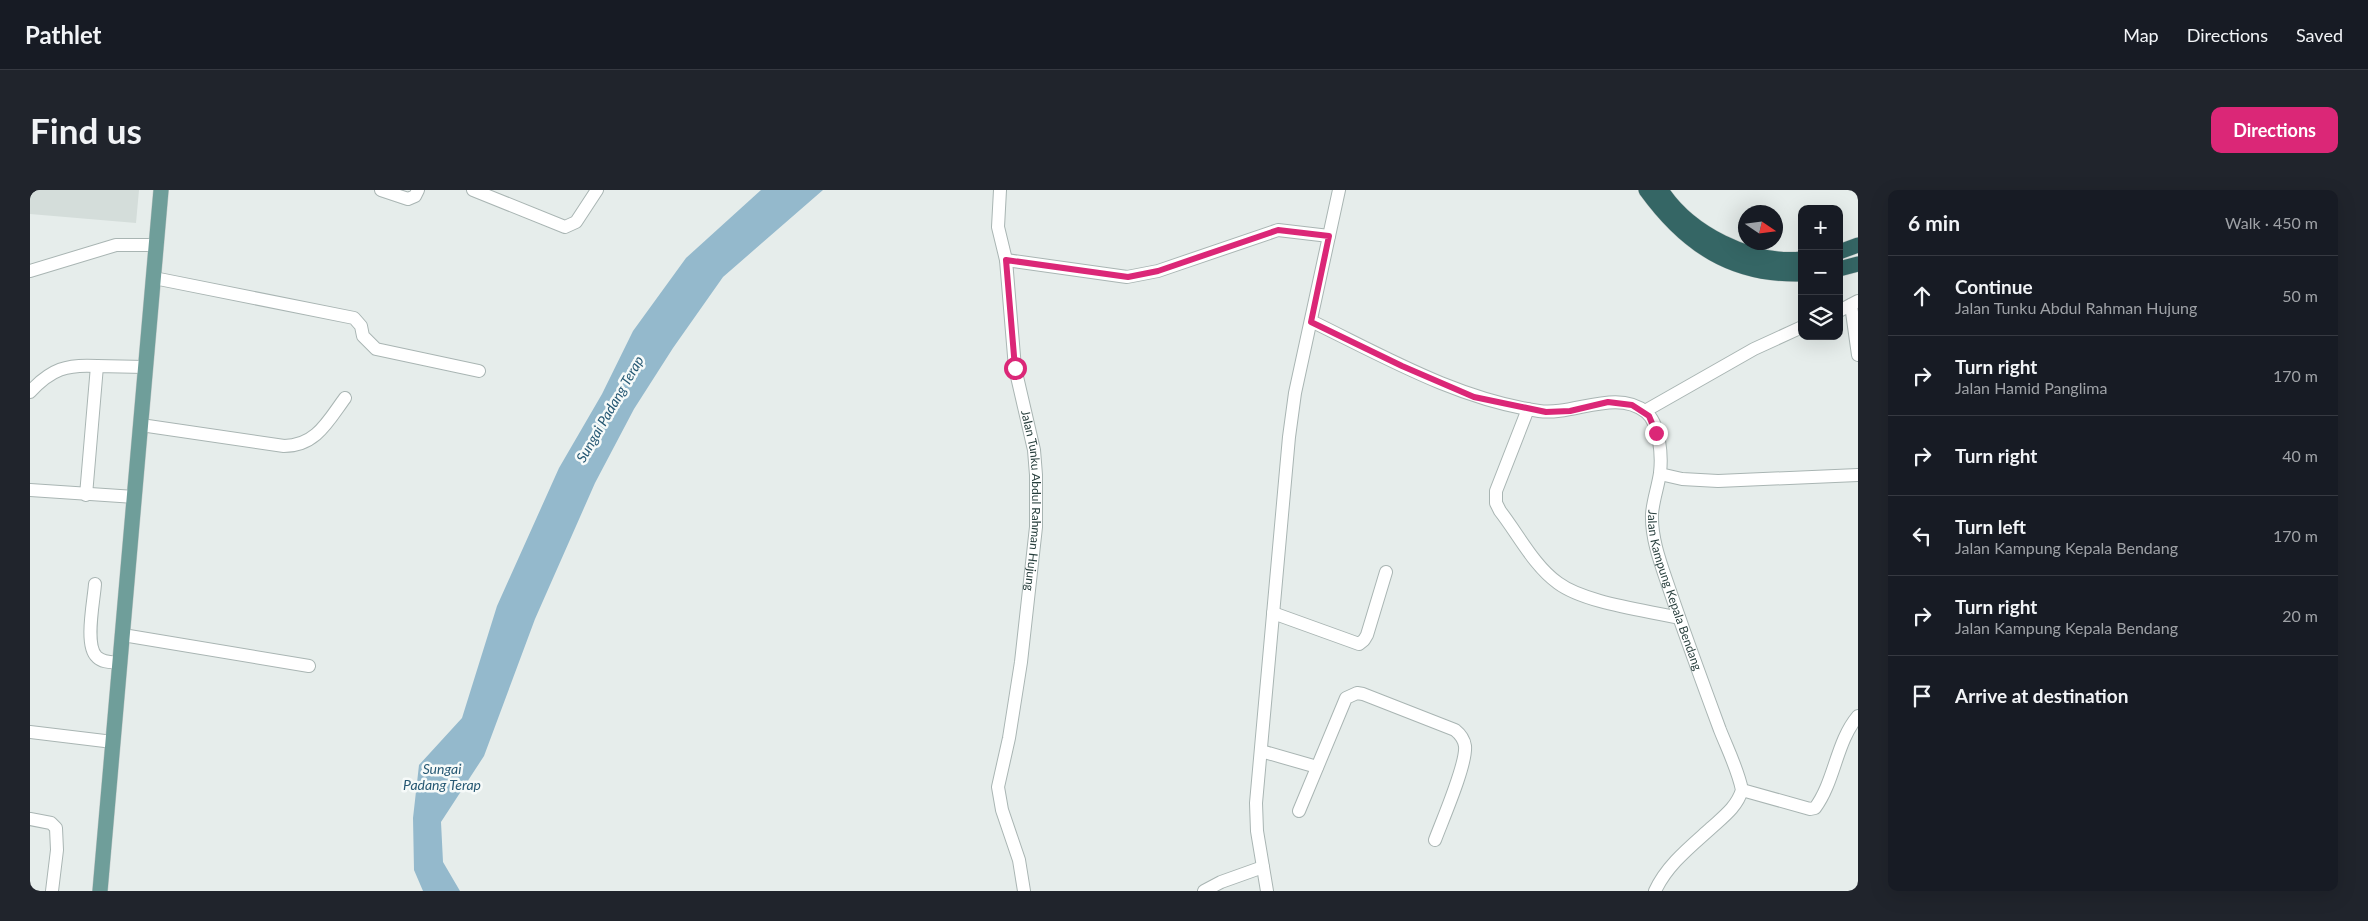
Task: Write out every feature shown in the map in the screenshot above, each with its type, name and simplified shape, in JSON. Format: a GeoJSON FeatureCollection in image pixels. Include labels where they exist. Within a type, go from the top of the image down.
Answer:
{"type":"FeatureCollection","features":[{"type":"Feature","properties":{"kind":"highway"},"geometry":{"type":"LineString","coordinates":[[1646,190],[1666,217],[1683,234],[1717,258],[1752,269],[1782,275],[1798,274]]}},
{"type":"Feature","properties":{"kind":"highway"},"geometry":{"type":"LineString","coordinates":[[1661,190],[1669,203],[1690,221],[1727,245],[1757,254],[1798,259]]}},
{"type":"Feature","properties":{"kind":"highway"},"geometry":{"type":"LineString","coordinates":[[1843,251],[1858,245]]}},
{"type":"Feature","properties":{"kind":"highway"},"geometry":{"type":"LineString","coordinates":[[1843,268],[1858,264]]}},
{"type":"Feature","properties":{"kind":"main road"},"geometry":{"type":"LineString","coordinates":[[100,891],[161,190]]}},
{"type":"Feature","properties":{"kind":"street"},"geometry":{"type":"LineString","coordinates":[[381,190],[408,199],[416,196],[418,190]]}},
{"type":"Feature","properties":{"kind":"street"},"geometry":{"type":"LineString","coordinates":[[473,190],[565,227],[576,222],[597,190]]}},
{"type":"Feature","properties":{"kind":"street","name":"Jalan Tunku Abdul Rahman Hujung"},"geometry":{"type":"LineString","coordinates":[[1000,190],[998,227],[1006,260],[1015,368],[1034,450],[1036,509],[1015,705],[999,778],[999,796],[1002,810],[1019,860],[1024,891]]}},
{"type":"Feature","properties":{"kind":"street"},"geometry":{"type":"LineString","coordinates":[[1267,891],[1256,816],[1272,614],[1289,437],[1339,190]]}},
{"type":"Feature","properties":{"kind":"street"},"geometry":{"type":"LineString","coordinates":[[1006,260],[1128,277],[1158,271],[1278,230],[1329,236]]}},
{"type":"Feature","properties":{"kind":"street"},"geometry":{"type":"LineString","coordinates":[[30,271],[116,245],[156,245]]}},
{"type":"Feature","properties":{"kind":"street"},"geometry":{"type":"LineString","coordinates":[[154,278],[354,318],[364,336],[376,349],[479,370]]}},
{"type":"Feature","properties":{"kind":"street"},"geometry":{"type":"LineString","coordinates":[[1843,309],[1855,303],[1858,355]]}},
{"type":"Feature","properties":{"kind":"street"},"geometry":{"type":"LineString","coordinates":[[1311,322],[1455,390],[1495,403],[1561,412],[1608,402],[1632,405],[1645,411],[1754,349],[1798,329]]}},
{"type":"Feature","properties":{"kind":"street"},"geometry":{"type":"LineString","coordinates":[[30,392],[47,377],[67,365],[145,367]]}},
{"type":"Feature","properties":{"kind":"street"},"geometry":{"type":"LineString","coordinates":[[86,495],[97,366]]}},
{"type":"Feature","properties":{"kind":"street"},"geometry":{"type":"LineString","coordinates":[[141,425],[284,446],[299,445],[310,440],[322,428],[345,398]]}},
{"type":"Feature","properties":{"kind":"street"},"geometry":{"type":"LineString","coordinates":[[1528,409],[1498,486],[1495,497],[1500,511],[1548,575],[1565,588],[1619,605],[1679,618]]}},
{"type":"Feature","properties":{"kind":"street","name":"Jalan Kampung Kepala Bendang"},"geometry":{"type":"LineString","coordinates":[[1645,411],[1656,433],[1660,474],[1654,497],[1652,523],[1663,570],[1742,790]]}},
{"type":"Feature","properties":{"kind":"street"},"geometry":{"type":"LineString","coordinates":[[1660,474],[1682,479],[1718,481],[1858,475]]}},
{"type":"Feature","properties":{"kind":"street"},"geometry":{"type":"LineString","coordinates":[[30,490],[135,497]]}},
{"type":"Feature","properties":{"kind":"street"},"geometry":{"type":"LineString","coordinates":[[1272,614],[1359,644],[1367,635],[1386,572]]}},
{"type":"Feature","properties":{"kind":"street"},"geometry":{"type":"LineString","coordinates":[[95,584],[90,631],[92,649],[97,657],[104,661],[120,663]]}},
{"type":"Feature","properties":{"kind":"street"},"geometry":{"type":"LineString","coordinates":[[123,635],[309,666]]}},
{"type":"Feature","properties":{"kind":"street"},"geometry":{"type":"LineString","coordinates":[[1299,811],[1346,698],[1356,693],[1455,730],[1463,739],[1465,753],[1435,840]]}},
{"type":"Feature","properties":{"kind":"street"},"geometry":{"type":"LineString","coordinates":[[1655,891],[1659,881],[1682,854],[1736,804],[1742,790],[1810,809],[1815,808],[1835,768],[1848,730],[1858,716]]}},
{"type":"Feature","properties":{"kind":"street"},"geometry":{"type":"LineString","coordinates":[[30,732],[113,742]]}},
{"type":"Feature","properties":{"kind":"street"},"geometry":{"type":"LineString","coordinates":[[1261,751],[1317,767]]}},
{"type":"Feature","properties":{"kind":"street"},"geometry":{"type":"LineString","coordinates":[[30,819],[51,823],[56,828],[57,850],[52,891]]}},
{"type":"Feature","properties":{"kind":"street"},"geometry":{"type":"LineString","coordinates":[[1204,891],[1221,882],[1263,867]]}},
{"type":"Feature","properties":{"kind":"shaded area"},"geometry":{"type":"Polygon","coordinates":[[[30,190],[139,190],[136,223],[30,214],[30,190]]]}},
{"type":"Feature","properties":{"kind":"water","name":"Sungai Padang Terap"},"geometry":{"type":"Polygon","coordinates":[[[761,190],[823,190],[723,277],[673,348],[634,409],[595,483],[535,619],[484,756],[441,822],[443,862],[460,891],[423,891],[414,870],[413,818],[419,765],[462,718],[497,606],[559,468],[602,394],[633,331],[686,258],[761,190]]]}},
{"type":"Feature","properties":{"kind":"route"},"geometry":{"type":"LineString","coordinates":[[1015,368],[1006,260],[1087,273],[1128,277],[1158,271],[1199,258],[1264,233],[1286,229],[1329,236],[1311,322],[1402,366],[1474,397],[1495,403],[1546,412],[1570,411],[1599,402],[1616,402],[1632,405],[1645,411],[1652,421],[1656,433]]}}]}
